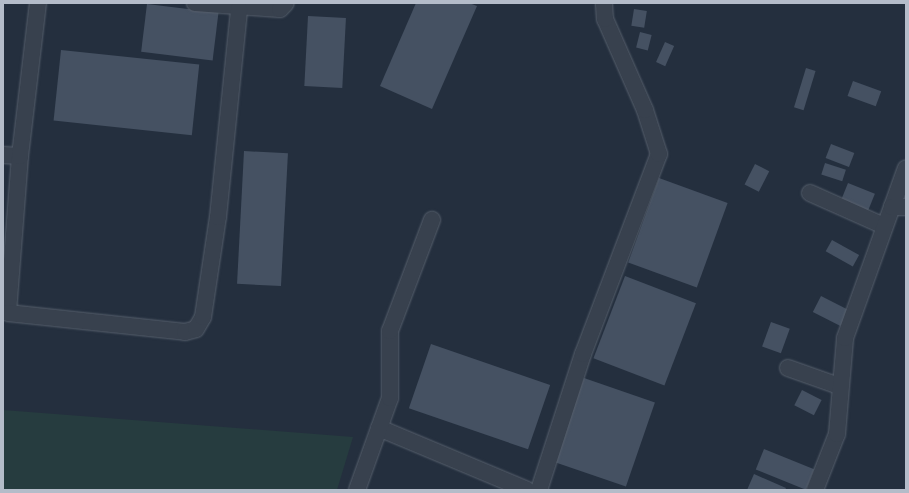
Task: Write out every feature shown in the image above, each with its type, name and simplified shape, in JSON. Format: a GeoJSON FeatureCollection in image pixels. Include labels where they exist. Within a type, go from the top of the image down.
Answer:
{"type":"FeatureCollection","features":[{"type":"Feature","properties":{"kind":"street"},"geometry":{"type":"LineString","coordinates":[[38,3],[20,156],[8,313],[185,332],[196,329],[202,317],[218,217],[239,9]]}},
{"type":"Feature","properties":{"kind":"street"},"geometry":{"type":"LineString","coordinates":[[195,3],[239,9],[280,9],[286,3]]}},
{"type":"Feature","properties":{"kind":"street"},"geometry":{"type":"LineString","coordinates":[[539,490],[584,354],[659,154],[645,110],[605,20],[604,3]]}},
{"type":"Feature","properties":{"kind":"street"},"geometry":{"type":"LineString","coordinates":[[3,155],[20,156]]}},
{"type":"Feature","properties":{"kind":"street"},"geometry":{"type":"LineString","coordinates":[[815,490],[838,434],[839,386],[845,338],[884,226],[899,207],[906,168]]}},
{"type":"Feature","properties":{"kind":"street"},"geometry":{"type":"LineString","coordinates":[[810,193],[884,226]]}},
{"type":"Feature","properties":{"kind":"street"},"geometry":{"type":"LineString","coordinates":[[356,490],[390,398],[390,331],[432,220]]}},
{"type":"Feature","properties":{"kind":"street"},"geometry":{"type":"LineString","coordinates":[[788,368],[839,386]]}},
{"type":"Feature","properties":{"kind":"street"},"geometry":{"type":"LineString","coordinates":[[379,428],[527,490]]}},
{"type":"Feature","properties":{"kind":"green space"},"geometry":{"type":"Polygon","coordinates":[[[3,410],[353,437],[337,490],[3,490],[3,410]]]}},
{"type":"Feature","properties":{"kind":"building"},"geometry":{"type":"Polygon","coordinates":[[[416,3],[469,3],[477,6],[432,109],[380,86],[416,3]]]}},
{"type":"Feature","properties":{"kind":"building"},"geometry":{"type":"Polygon","coordinates":[[[147,4],[218,13],[213,60],[141,52],[147,4]]]}},
{"type":"Feature","properties":{"kind":"building"},"geometry":{"type":"Polygon","coordinates":[[[634,9],[647,11],[644,28],[631,26],[634,9]]]}},
{"type":"Feature","properties":{"kind":"building"},"geometry":{"type":"Polygon","coordinates":[[[308,16],[346,18],[342,88],[304,86],[308,16]]]}},
{"type":"Feature","properties":{"kind":"building"},"geometry":{"type":"Polygon","coordinates":[[[640,32],[652,35],[648,50],[636,48],[640,32]]]}},
{"type":"Feature","properties":{"kind":"building"},"geometry":{"type":"Polygon","coordinates":[[[665,42],[674,46],[665,66],[656,62],[665,42]]]}},
{"type":"Feature","properties":{"kind":"building"},"geometry":{"type":"Polygon","coordinates":[[[61,50],[199,65],[192,135],[54,121],[61,50]]]}},
{"type":"Feature","properties":{"kind":"building"},"geometry":{"type":"Polygon","coordinates":[[[806,68],[816,71],[804,110],[794,107],[806,68]]]}},
{"type":"Feature","properties":{"kind":"building"},"geometry":{"type":"Polygon","coordinates":[[[853,81],[881,91],[876,106],[848,96],[853,81]]]}},
{"type":"Feature","properties":{"kind":"building"},"geometry":{"type":"Polygon","coordinates":[[[831,144],[854,153],[849,167],[826,158],[831,144]]]}},
{"type":"Feature","properties":{"kind":"building"},"geometry":{"type":"Polygon","coordinates":[[[244,151],[288,153],[281,286],[237,284],[244,151]]]}},
{"type":"Feature","properties":{"kind":"building"},"geometry":{"type":"Polygon","coordinates":[[[825,163],[846,170],[842,181],[821,174],[825,163]]]}},
{"type":"Feature","properties":{"kind":"building"},"geometry":{"type":"Polygon","coordinates":[[[755,164],[769,171],[759,192],[745,184],[755,164]]]}},
{"type":"Feature","properties":{"kind":"building"},"geometry":{"type":"Polygon","coordinates":[[[659,178],[728,203],[697,288],[628,263],[659,178]]]}},
{"type":"Feature","properties":{"kind":"building"},"geometry":{"type":"Polygon","coordinates":[[[848,183],[875,194],[866,217],[839,206],[848,183]]]}},
{"type":"Feature","properties":{"kind":"building"},"geometry":{"type":"Polygon","coordinates":[[[832,240],[859,255],[853,266],[826,251],[832,240]]]}},
{"type":"Feature","properties":{"kind":"building"},"geometry":{"type":"Polygon","coordinates":[[[625,276],[696,303],[664,385],[593,358],[625,276]]]}},
{"type":"Feature","properties":{"kind":"building"},"geometry":{"type":"Polygon","coordinates":[[[821,296],[849,310],[840,326],[813,312],[821,296]]]}},
{"type":"Feature","properties":{"kind":"building"},"geometry":{"type":"Polygon","coordinates":[[[771,322],[790,329],[781,353],[762,346],[771,322]]]}},
{"type":"Feature","properties":{"kind":"building"},"geometry":{"type":"Polygon","coordinates":[[[431,344],[550,385],[528,449],[409,408],[431,344]]]}},
{"type":"Feature","properties":{"kind":"building"},"geometry":{"type":"Polygon","coordinates":[[[584,378],[655,402],[626,487],[555,462],[584,378]]]}},
{"type":"Feature","properties":{"kind":"building"},"geometry":{"type":"Polygon","coordinates":[[[802,390],[822,400],[814,415],[794,405],[802,390]]]}},
{"type":"Feature","properties":{"kind":"building"},"geometry":{"type":"Polygon","coordinates":[[[764,449],[814,469],[806,490],[756,469],[764,449]]]}},
{"type":"Feature","properties":{"kind":"building"},"geometry":{"type":"Polygon","coordinates":[[[754,474],[786,488],[785,490],[747,490],[754,474]]]}}]}
